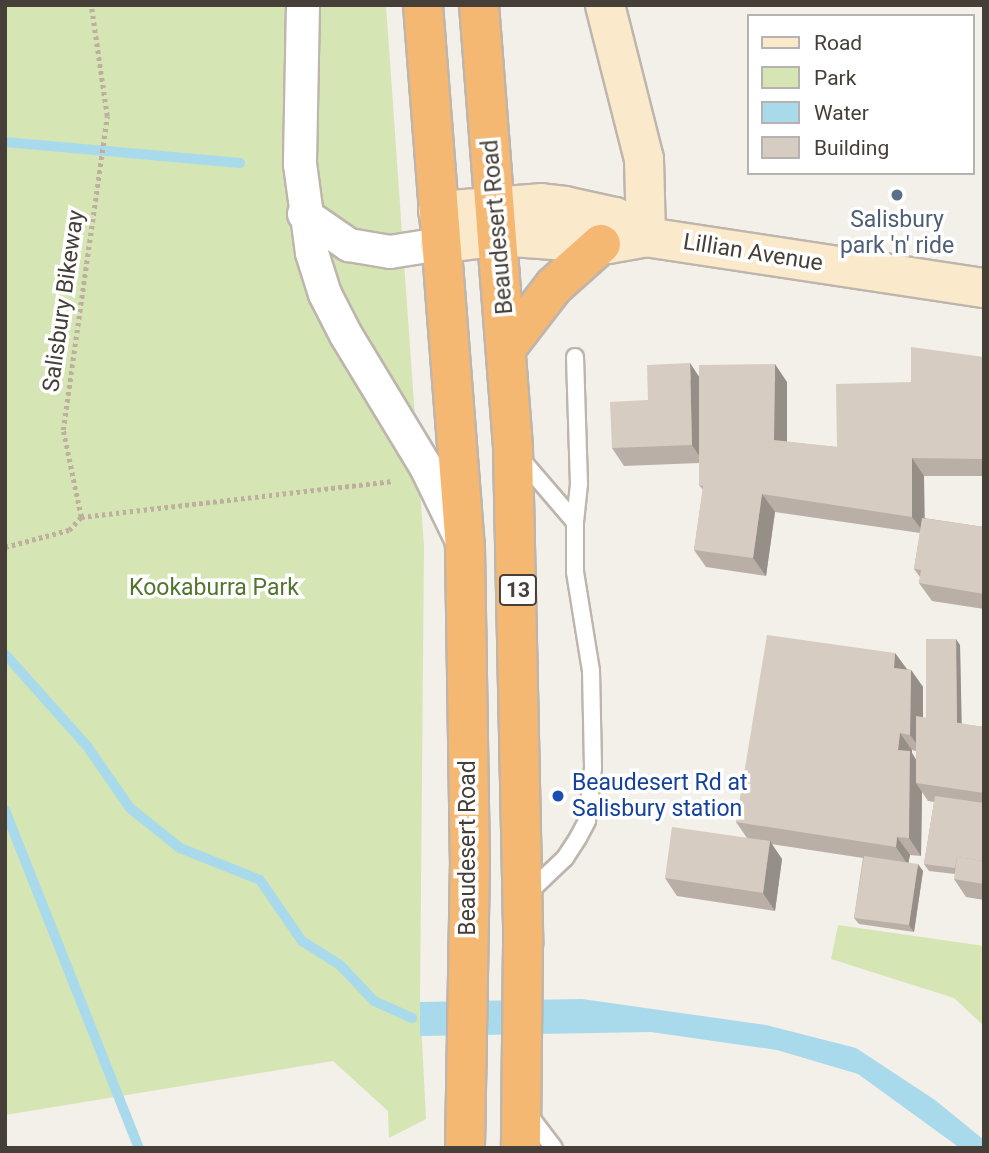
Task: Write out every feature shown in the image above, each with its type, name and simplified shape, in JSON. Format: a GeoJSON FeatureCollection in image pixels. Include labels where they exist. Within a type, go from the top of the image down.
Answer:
{"type":"FeatureCollection","features":[{"type":"Feature","properties":{"kind":"highway","name":"Beaudesert Road"},"geometry":{"type":"LineString","coordinates":[[423,5],[465,548],[468,943],[465,1148]]}},
{"type":"Feature","properties":{"kind":"highway","name":"Beaudesert Road"},"geometry":{"type":"LineString","coordinates":[[479,5],[498,221],[513,449],[523,944],[521,1148]]}},
{"type":"Feature","properties":{"kind":"highway"},"geometry":{"type":"LineString","coordinates":[[507,347],[554,286],[601,244]]}},
{"type":"Feature","properties":{"kind":"street","name":"Beaudesert Road"},"geometry":{"type":"LineString","coordinates":[[303,5],[300,164],[304,214],[325,295],[427,469],[465,548]]}},
{"type":"Feature","properties":{"kind":"street"},"geometry":{"type":"LineString","coordinates":[[605,5],[644,159],[646,237]]}},
{"type":"Feature","properties":{"kind":"street","name":"Lillian Avenue"},"geometry":{"type":"LineString","coordinates":[[439,228],[498,221],[565,206],[615,217],[646,237]]}},
{"type":"Feature","properties":{"kind":"street"},"geometry":{"type":"LineString","coordinates":[[304,214],[349,245],[390,251],[439,228]]}},
{"type":"Feature","properties":{"kind":"street","name":"Lillian Avenue"},"geometry":{"type":"LineString","coordinates":[[498,221],[601,244],[646,237],[984,288]]}},
{"type":"Feature","properties":{"kind":"lane"},"geometry":{"type":"LineString","coordinates":[[522,898],[571,848],[587,821],[591,795],[591,671],[575,572],[575,522],[579,484],[575,357]]}},
{"type":"Feature","properties":{"kind":"lane"},"geometry":{"type":"LineString","coordinates":[[513,449],[575,522]]}},
{"type":"Feature","properties":{"kind":"lane"},"geometry":{"type":"LineString","coordinates":[[521,1102],[554,1148]]}},
{"type":"Feature","properties":{"kind":"path","name":"Salisbury Bikeway"},"geometry":{"type":"LineString","coordinates":[[81,517],[63,430],[107,116],[91,5]]}},
{"type":"Feature","properties":{"kind":"path"},"geometry":{"type":"LineString","coordinates":[[5,547],[69,530],[81,517],[393,481]]}},
{"type":"Feature","properties":{"kind":"green space","name":"Kookaburra Park"},"geometry":{"type":"Polygon","coordinates":[[[5,5],[386,5],[424,547],[420,1002],[426,1119],[389,1138],[388,1111],[333,1061],[5,1115],[5,5]]]}},
{"type":"Feature","properties":{"kind":"green space"},"geometry":{"type":"Polygon","coordinates":[[[838,925],[984,946],[984,1026],[954,998],[831,959],[838,925]]]}},
{"type":"Feature","properties":{"kind":"water"},"geometry":{"type":"Polygon","coordinates":[[[582,999],[766,1025],[856,1048],[935,1100],[984,1140],[984,1148],[960,1148],[858,1074],[777,1050],[651,1032],[420,1036],[420,1002],[582,999]]]}},
{"type":"Feature","properties":{"kind":"building"},"geometry":{"type":"Polygon","coordinates":[[[911,347],[984,357],[984,459],[912,458],[912,517],[762,494],[753,558],[694,550],[703,486],[699,485],[699,365],[775,364],[774,440],[837,447],[836,384],[911,382],[911,347]]]}},
{"type":"Feature","properties":{"kind":"building"},"geometry":{"type":"Polygon","coordinates":[[[690,363],[692,445],[612,448],[610,402],[648,400],[647,365],[690,363]]]}},
{"type":"Feature","properties":{"kind":"building"},"geometry":{"type":"Polygon","coordinates":[[[922,518],[984,527],[984,594],[919,583],[921,570],[914,569],[922,518]]]}},
{"type":"Feature","properties":{"kind":"building"},"geometry":{"type":"Polygon","coordinates":[[[767,635],[895,653],[894,668],[911,670],[910,735],[900,733],[898,750],[910,751],[909,838],[897,837],[896,847],[736,822],[767,635]]]}},
{"type":"Feature","properties":{"kind":"building"},"geometry":{"type":"Polygon","coordinates":[[[926,639],[956,639],[957,723],[926,718],[926,639]]]}},
{"type":"Feature","properties":{"kind":"building"},"geometry":{"type":"Polygon","coordinates":[[[916,716],[984,727],[984,793],[916,783],[916,716]]]}},
{"type":"Feature","properties":{"kind":"building"},"geometry":{"type":"Polygon","coordinates":[[[935,796],[984,803],[984,861],[957,857],[955,868],[924,864],[935,796]]]}},
{"type":"Feature","properties":{"kind":"building"},"geometry":{"type":"Polygon","coordinates":[[[672,827],[770,841],[763,893],[665,878],[672,827]]]}},
{"type":"Feature","properties":{"kind":"building"},"geometry":{"type":"Polygon","coordinates":[[[864,856],[918,864],[909,925],[854,918],[864,856]]]}},
{"type":"Feature","properties":{"kind":"building"},"geometry":{"type":"Polygon","coordinates":[[[957,857],[984,861],[984,884],[954,879],[957,857]]]}},
{"type":"Feature","properties":{"kind":"waterway"},"geometry":{"type":"LineString","coordinates":[[5,142],[240,163]]}},
{"type":"Feature","properties":{"kind":"waterway"},"geometry":{"type":"LineString","coordinates":[[5,654],[87,746],[130,808],[180,848],[260,880],[302,941],[340,965],[374,1001],[412,1018]]}},
{"type":"Feature","properties":{"kind":"waterway"},"geometry":{"type":"LineString","coordinates":[[5,810],[139,1148]]}},
{"type":"Feature","properties":{"kind":"place","name":"Salisbury park 'n' ride"},"geometry":{"type":"Point","coordinates":[897,195]}},
{"type":"Feature","properties":{"kind":"place","name":"Beaudesert Rd at Salisbury station"},"geometry":{"type":"Point","coordinates":[558,796]}}]}
